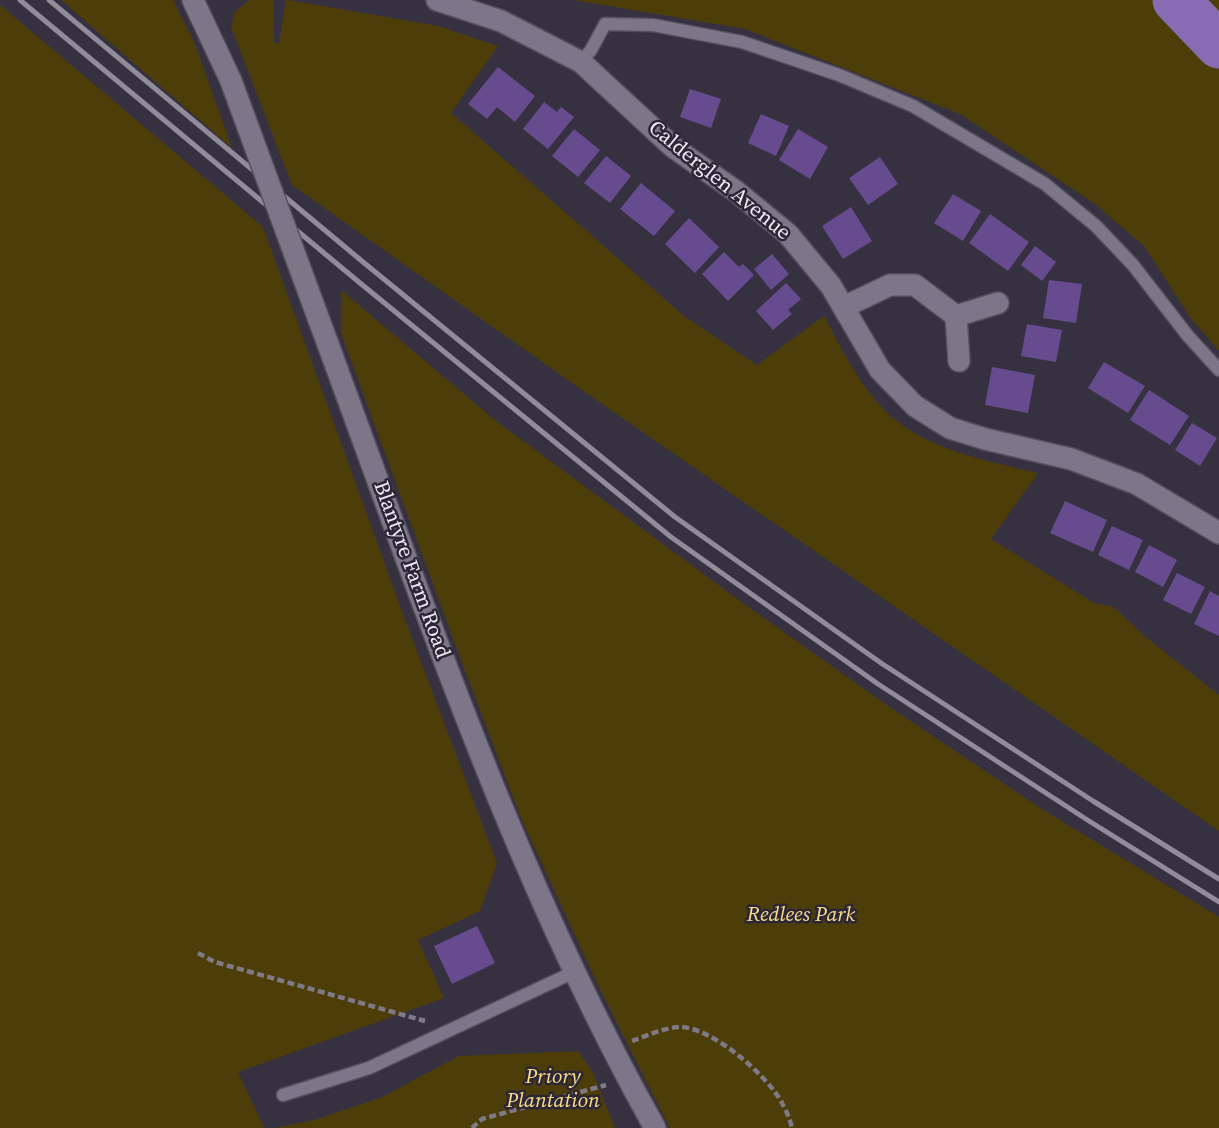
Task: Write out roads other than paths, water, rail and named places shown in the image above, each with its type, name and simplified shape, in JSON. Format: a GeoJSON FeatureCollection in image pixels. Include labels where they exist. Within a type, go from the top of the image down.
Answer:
{"type":"FeatureCollection","features":[{"type":"Feature","properties":{"kind":"main road","name":"Blantyre Farm Road"},"geometry":{"type":"LineString","coordinates":[[193,0],[231,81],[477,747],[519,851],[574,972],[655,1128]]}},
{"type":"Feature","properties":{"kind":"main road","name":"Calderglen Avenue"},"geometry":{"type":"LineString","coordinates":[[437,0],[501,22],[581,62],[673,147],[737,192],[788,234],[831,286],[880,370],[915,406],[950,428],[1071,459],[1137,484],[1219,533]]}},
{"type":"Feature","properties":{"kind":"main road"},"geometry":{"type":"LineString","coordinates":[[844,307],[890,285],[915,285],[956,316],[959,361]]}},
{"type":"Feature","properties":{"kind":"main road"},"geometry":{"type":"LineString","coordinates":[[956,316],[998,303]]}},
{"type":"Feature","properties":{"kind":"lane"},"geometry":{"type":"LineString","coordinates":[[581,62],[605,24],[653,25],[742,42],[839,75],[913,106],[1045,184],[1096,226],[1133,265],[1188,336],[1219,370]]}},
{"type":"Feature","properties":{"kind":"lane"},"geometry":{"type":"LineString","coordinates":[[283,1095],[369,1068],[574,972]]}},
{"type":"Feature","properties":{"kind":"waterway"},"geometry":{"type":"LineString","coordinates":[[1176,0],[1219,45]]}},
{"type":"Feature","properties":{"kind":"railway"},"geometry":{"type":"LineString","coordinates":[[20,0],[671,537],[878,684],[1219,902]]}},
{"type":"Feature","properties":{"kind":"railway"},"geometry":{"type":"LineString","coordinates":[[49,0],[675,517],[881,663],[1093,801],[1219,879]]}},
{"type":"Feature","properties":{"kind":"park label","name":"Redlees Park"},"geometry":{"type":"Point","coordinates":[801,916]}},
{"type":"Feature","properties":{"kind":"park label","name":"Priory Plantation"},"geometry":{"type":"Point","coordinates":[553,1090]}}]}
